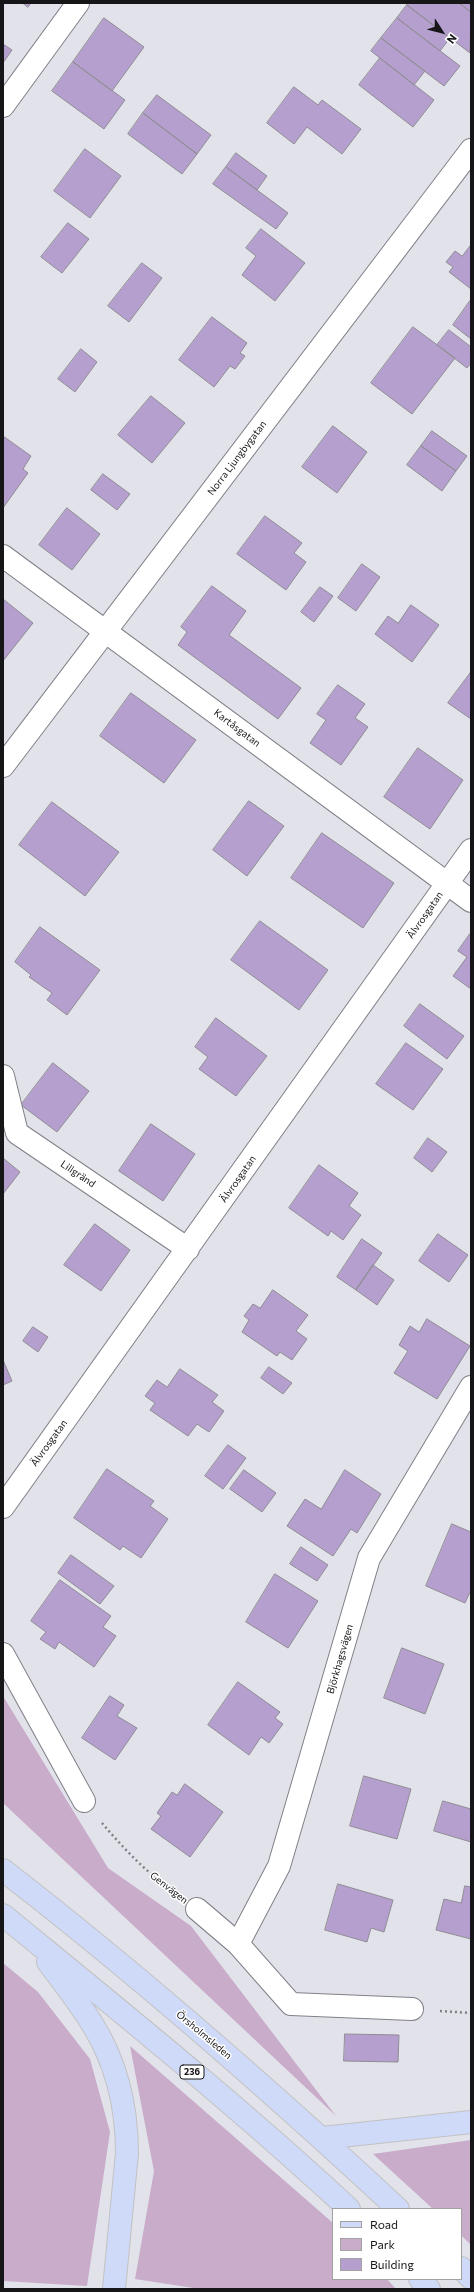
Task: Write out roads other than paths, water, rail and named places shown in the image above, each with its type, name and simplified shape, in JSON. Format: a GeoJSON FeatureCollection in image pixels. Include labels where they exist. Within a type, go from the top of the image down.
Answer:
{"type":"FeatureCollection","features":[{"type":"Feature","properties":{"kind":"main road"},"geometry":{"type":"LineString","coordinates":[[3,1857],[40,1899]]}},
{"type":"Feature","properties":{"kind":"main road","name":"Örsholmsleden"},"geometry":{"type":"LineString","coordinates":[[3,1870],[225,2052],[322,2138],[397,2208]]}},
{"type":"Feature","properties":{"kind":"main road","name":"236"},"geometry":{"type":"LineString","coordinates":[[3,1915],[134,2023],[306,2169],[348,2208]]}},
{"type":"Feature","properties":{"kind":"main road"},"geometry":{"type":"LineString","coordinates":[[31,1938],[91,2022],[110,2059],[122,2098],[127,2132],[127,2153],[114,2289]]}},
{"type":"Feature","properties":{"kind":"main road"},"geometry":{"type":"LineString","coordinates":[[322,2138],[471,2122]]}},
{"type":"Feature","properties":{"kind":"main road"},"geometry":{"type":"LineString","coordinates":[[462,2269],[471,2278]]}},
{"type":"Feature","properties":{"kind":"main road"},"geometry":{"type":"LineString","coordinates":[[421,2280],[429,2289]]}},
{"type":"Feature","properties":{"kind":"street"},"geometry":{"type":"LineString","coordinates":[[3,106],[78,3]]}},
{"type":"Feature","properties":{"kind":"street","name":"Norra Ljungbygatan"},"geometry":{"type":"LineString","coordinates":[[3,766],[471,150]]}},
{"type":"Feature","properties":{"kind":"street","name":"Kartåsgatan"},"geometry":{"type":"LineString","coordinates":[[3,556],[471,901]]}},
{"type":"Feature","properties":{"kind":"street","name":"Älvrosgatan"},"geometry":{"type":"LineString","coordinates":[[3,1507],[471,850]]}},
{"type":"Feature","properties":{"kind":"street","name":"Lillgränd"},"geometry":{"type":"LineString","coordinates":[[3,1076],[18,1134],[188,1249]]}},
{"type":"Feature","properties":{"kind":"street","name":"Björkhagsvägen"},"geometry":{"type":"LineString","coordinates":[[238,1944],[279,1866],[369,1558],[471,1387]]}},
{"type":"Feature","properties":{"kind":"street"},"geometry":{"type":"LineString","coordinates":[[3,1654],[84,1801]]}},
{"type":"Feature","properties":{"kind":"street","name":"Genvägen"},"geometry":{"type":"LineString","coordinates":[[197,1910],[238,1944],[291,2004],[412,2009]]}}]}
